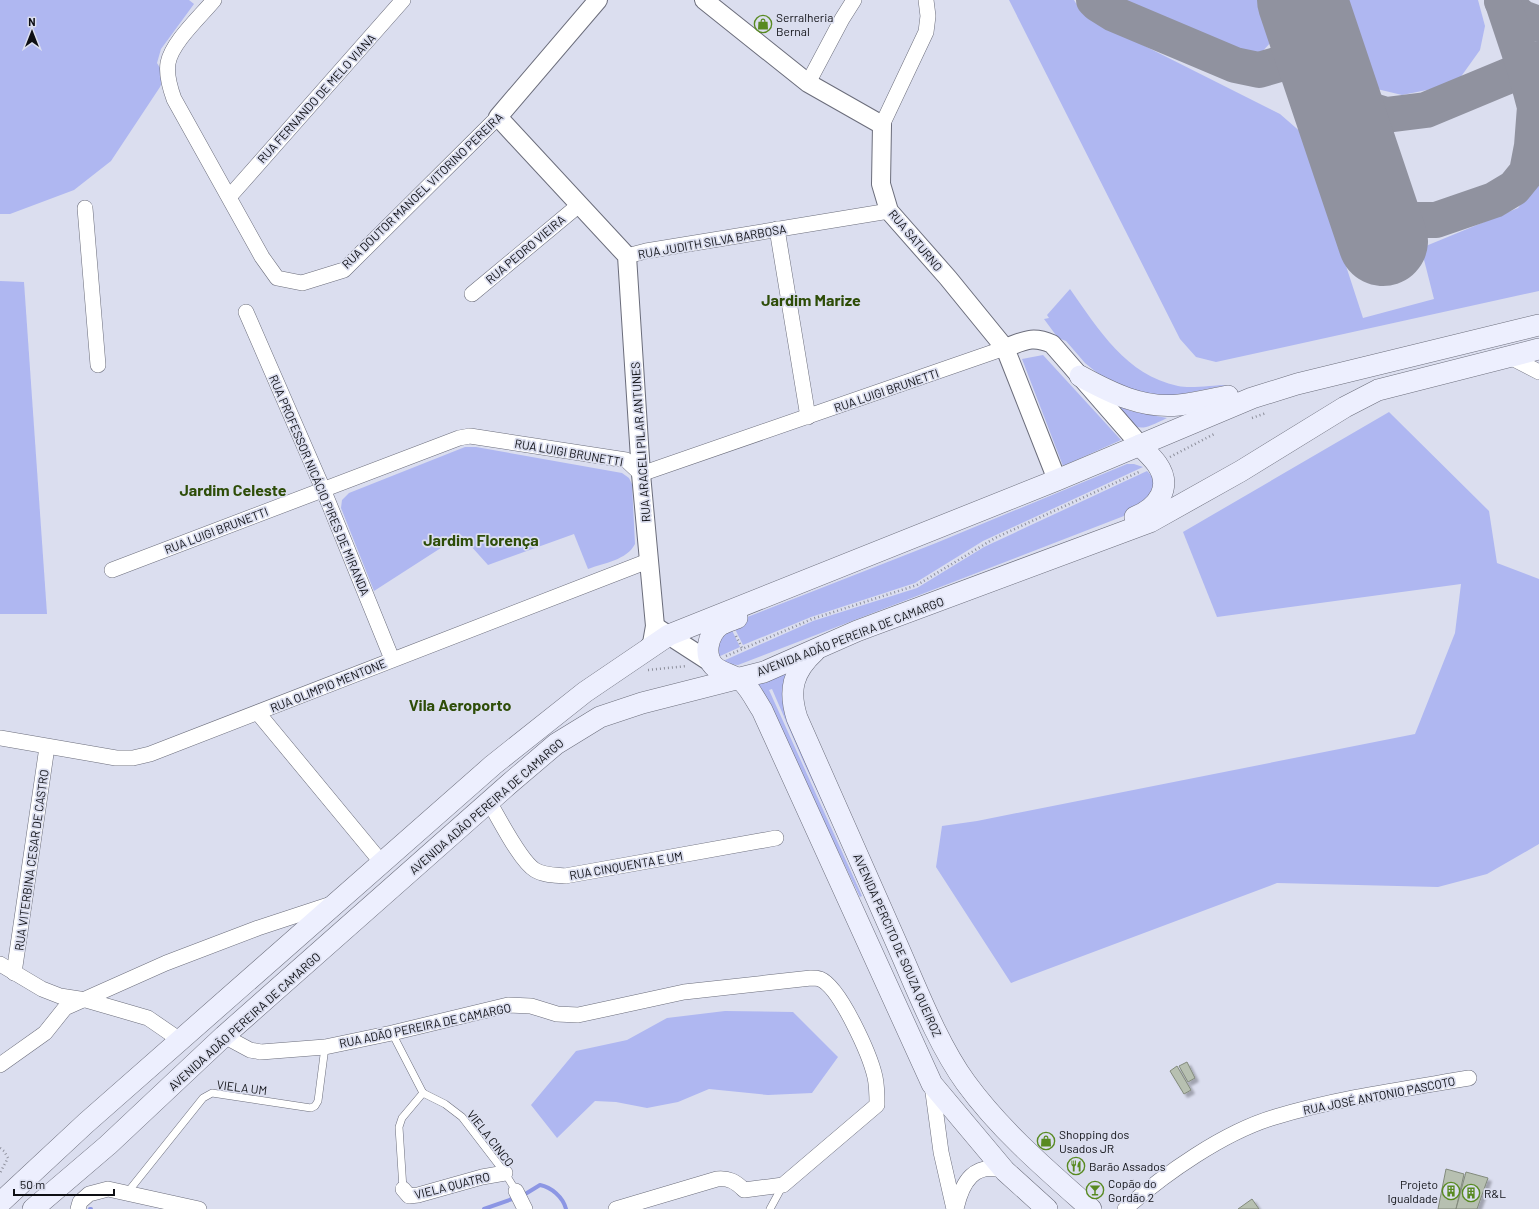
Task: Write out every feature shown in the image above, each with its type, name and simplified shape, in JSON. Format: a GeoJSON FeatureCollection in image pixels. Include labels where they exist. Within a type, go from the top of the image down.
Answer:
{"type":"FeatureCollection","features":[{"type":"Feature","properties":{"kind":"main road"},"geometry":{"type":"LineString","coordinates":[[1080,376],[1111,393],[1129,400],[1170,406],[1201,402],[1226,396],[1298,384],[1539,325]]}},
{"type":"Feature","properties":{"kind":"main road","name":"AVENIDA ADÃO PEREIRA DE CAMARGO"},"geometry":{"type":"LineString","coordinates":[[33,1209],[108,1145],[224,1036],[489,802],[556,744],[600,717],[642,703],[764,672],[821,646],[1150,522],[1228,479],[1345,407],[1378,390],[1539,349]]}},
{"type":"Feature","properties":{"kind":"main road","name":"AVENIDA ADÃO PEREIRA DE CAMARGO"},"geometry":{"type":"LineString","coordinates":[[0,1203],[86,1123],[382,863],[530,736],[585,692],[646,652],[662,631],[1057,480],[1221,409],[1298,384]]}},
{"type":"Feature","properties":{"kind":"main road"},"geometry":{"type":"LineString","coordinates":[[991,581],[1038,556],[1148,512],[1161,497],[1163,486],[1162,474],[1157,464],[1140,445]]}},
{"type":"Feature","properties":{"kind":"main road"},"geometry":{"type":"LineString","coordinates":[[1109,458],[1134,456],[1157,464]]}},
{"type":"Feature","properties":{"kind":"main road"},"geometry":{"type":"LineString","coordinates":[[710,662],[708,645],[713,633],[720,625],[964,527],[1026,492]]}},
{"type":"Feature","properties":{"kind":"main road","name":"AVENIDA PERCITO DE SOUZA QUEIROZ"},"geometry":{"type":"LineString","coordinates":[[821,646],[804,661],[796,674],[792,691],[795,712],[903,957],[946,1049],[966,1082],[989,1112],[1017,1142],[1091,1209]]}},
{"type":"Feature","properties":{"kind":"main road","name":"AVENIDA PERCITO DE SOUZA QUEIROZ"},"geometry":{"type":"LineString","coordinates":[[710,662],[718,669],[737,678],[752,693],[760,706],[932,1084],[1005,1171],[1047,1209]]}},
{"type":"Feature","properties":{"kind":"main road"},"geometry":{"type":"LineString","coordinates":[[707,686],[719,686],[736,691],[760,706]]}},
{"type":"Feature","properties":{"kind":"street","name":"RUA DOUTOR MANOEL VITORINO PEREIRA"},"geometry":{"type":"LineString","coordinates":[[214,0],[178,42],[168,62],[169,83],[174,99],[230,196],[262,257],[278,278],[302,283],[344,270],[498,117],[598,0]]}},
{"type":"Feature","properties":{"kind":"street","name":"RUA FERNANDO DE MELO VIANA"},"geometry":{"type":"LineString","coordinates":[[230,196],[403,0]]}},
{"type":"Feature","properties":{"kind":"street"},"geometry":{"type":"LineString","coordinates":[[704,0],[808,84],[882,125]]}},
{"type":"Feature","properties":{"kind":"street"},"geometry":{"type":"LineString","coordinates":[[808,84],[842,19],[854,0]]}},
{"type":"Feature","properties":{"kind":"street","name":"RUA SATURNO"},"geometry":{"type":"LineString","coordinates":[[927,1],[926,32],[882,125],[881,184],[889,211],[978,313],[1005,348],[1057,480]]}},
{"type":"Feature","properties":{"kind":"street","name":"RUA JUDITH SILVA BARBOSA"},"geometry":{"type":"LineString","coordinates":[[498,117],[627,256],[646,251],[889,211]]}},
{"type":"Feature","properties":{"kind":"street","name":"RUA PEDRO VIEIRA"},"geometry":{"type":"LineString","coordinates":[[472,294],[579,205]]}},
{"type":"Feature","properties":{"kind":"street"},"geometry":{"type":"LineString","coordinates":[[85,208],[98,365]]}},
{"type":"Feature","properties":{"kind":"street"},"geometry":{"type":"LineString","coordinates":[[778,230],[808,418]]}},
{"type":"Feature","properties":{"kind":"street","name":"RUA ARACELI PILAR ANTUNES"},"geometry":{"type":"LineString","coordinates":[[627,256],[648,561],[662,631]]}},
{"type":"Feature","properties":{"kind":"street","name":"RUA PROFESSOR NICÁCIO PIRES DE MIRANDA"},"geometry":{"type":"LineString","coordinates":[[246,312],[323,489],[392,659]]}},
{"type":"Feature","properties":{"kind":"street"},"geometry":{"type":"LineString","coordinates":[[1014,371],[1014,356],[1019,349],[1033,338],[1042,339],[1052,344],[1140,445]]}},
{"type":"Feature","properties":{"kind":"street","name":"RUA LUIGI BRUNETTI"},"geometry":{"type":"LineString","coordinates":[[112,570],[459,438],[470,436],[626,460],[641,474],[808,418],[1033,338]]}},
{"type":"Feature","properties":{"kind":"street"},"geometry":{"type":"LineString","coordinates":[[1508,356],[1537,372],[1539,354]]}},
{"type":"Feature","properties":{"kind":"street","name":"RUA OLIMPIO MENTONE"},"geometry":{"type":"LineString","coordinates":[[0,738],[116,758],[134,758],[150,754],[648,561]]}},
{"type":"Feature","properties":{"kind":"street"},"geometry":{"type":"LineString","coordinates":[[662,631],[710,662]]}},
{"type":"Feature","properties":{"kind":"street"},"geometry":{"type":"LineString","coordinates":[[258,713],[382,863]]}},
{"type":"Feature","properties":{"kind":"street","name":"RUA VITERBINA CESAR DE CASTRO"},"geometry":{"type":"LineString","coordinates":[[14,973],[47,747]]}},
{"type":"Feature","properties":{"kind":"street","name":"RUA CINQUENTA E UM"},"geometry":{"type":"LineString","coordinates":[[489,802],[523,858],[534,870],[549,875],[565,876],[776,838]]}},
{"type":"Feature","properties":{"kind":"street"},"geometry":{"type":"LineString","coordinates":[[0,1064],[45,1033],[65,1008],[86,1000],[166,963],[340,900]]}},
{"type":"Feature","properties":{"kind":"street"},"geometry":{"type":"LineString","coordinates":[[280,921],[291,925],[294,930],[292,942]]}},
{"type":"Feature","properties":{"kind":"street"},"geometry":{"type":"LineString","coordinates":[[0,964],[42,989],[60,996],[86,1000],[148,1018],[180,1040]]}},
{"type":"Feature","properties":{"kind":"street","name":"RUA ADÃO PEREIRA DE CAMARGO"},"geometry":{"type":"LineString","coordinates":[[224,1036],[250,1050],[261,1052],[325,1047],[392,1033],[508,1005],[531,1006],[557,1014],[578,1015],[684,992],[820,978],[830,987],[839,999],[864,1043],[875,1078],[877,1105],[783,1185]]}},
{"type":"Feature","properties":{"kind":"street","name":"RUA JOSÉ ANTONIO PASCOTO"},"geometry":{"type":"LineString","coordinates":[[1125,1209],[1143,1193],[1179,1166],[1238,1132],[1274,1117],[1345,1100],[1469,1078]]}},
{"type":"Feature","properties":{"kind":"street"},"geometry":{"type":"LineString","coordinates":[[932,1084],[941,1152],[955,1209]]}},
{"type":"Feature","properties":{"kind":"street"},"geometry":{"type":"LineString","coordinates":[[955,1209],[961,1192],[969,1177],[987,1168],[1005,1171]]}},
{"type":"Feature","properties":{"kind":"street","name":"VIELA QUATRO"},"geometry":{"type":"LineString","coordinates":[[402,1189],[409,1196],[418,1195],[504,1172]]}},
{"type":"Feature","properties":{"kind":"street"},"geometry":{"type":"LineString","coordinates":[[616,1209],[717,1179],[727,1178],[738,1183],[744,1190],[783,1185]]}},
{"type":"Feature","properties":{"kind":"street"},"geometry":{"type":"LineString","coordinates":[[78,1209],[80,1202],[89,1194],[108,1189],[199,1209]]}},
{"type":"Feature","properties":{"kind":"street"},"geometry":{"type":"LineString","coordinates":[[516,1191],[525,1209]]}},
{"type":"Feature","properties":{"kind":"lane"},"geometry":{"type":"LineString","coordinates":[[392,1033],[423,1093],[402,1118],[399,1127],[402,1189]]}},
{"type":"Feature","properties":{"kind":"lane","name":"VIELA UM"},"geometry":{"type":"LineString","coordinates":[[127,1193],[203,1098],[212,1093],[311,1108],[315,1106],[318,1101],[325,1047]]}},
{"type":"Feature","properties":{"kind":"lane","name":"VIELA CINCO"},"geometry":{"type":"LineString","coordinates":[[423,1093],[445,1104],[462,1117],[504,1172],[516,1191]]}},
{"type":"Feature","properties":{"kind":"lane"},"geometry":{"type":"LineString","coordinates":[[770,1209],[783,1185]]}},
{"type":"Feature","properties":{"kind":"path"},"geometry":{"type":"LineString","coordinates":[[1249,419],[1272,411]]}},
{"type":"Feature","properties":{"kind":"path"},"geometry":{"type":"LineString","coordinates":[[743,650],[812,619],[917,585],[995,538],[1157,464],[1220,431]]}},
{"type":"Feature","properties":{"kind":"path"},"geometry":{"type":"LineString","coordinates":[[0,1148],[4,1151],[8,1158],[0,1173]]}},
{"type":"Feature","properties":{"kind":"shaded area"},"geometry":{"type":"Polygon","coordinates":[[[0,0],[189,0],[194,4],[161,49],[157,63],[165,76],[160,87],[111,161],[74,190],[10,214],[0,214],[0,0]]]}},
{"type":"Feature","properties":{"kind":"shaded area"},"geometry":{"type":"Polygon","coordinates":[[[1009,0],[1074,0],[1077,5],[1101,24],[1280,114],[1303,134],[1363,318],[1434,299],[1421,248],[1518,208],[1539,182],[1539,291],[1216,362],[1196,357],[1180,339],[1009,0]]]}},
{"type":"Feature","properties":{"kind":"shaded area"},"geometry":{"type":"Polygon","coordinates":[[[1119,0],[1266,0],[1274,24],[1272,41],[1261,53],[1248,58],[1234,56],[1119,0]]]}},
{"type":"Feature","properties":{"kind":"shaded area"},"geometry":{"type":"Polygon","coordinates":[[[1327,0],[1478,0],[1485,26],[1480,50],[1460,78],[1432,89],[1402,95],[1377,89],[1356,74],[1345,54],[1327,0]]]}},
{"type":"Feature","properties":{"kind":"shaded area"},"geometry":{"type":"Polygon","coordinates":[[[0,281],[24,282],[47,614],[0,614],[0,281]]]}},
{"type":"Feature","properties":{"kind":"shaded area"},"geometry":{"type":"Polygon","coordinates":[[[1070,289],[1115,349],[1143,372],[1160,380],[1183,387],[1227,385],[1172,396],[1152,395],[1132,391],[1101,376],[1085,363],[1066,341],[1058,338],[1044,319],[1049,318],[1047,315],[1070,289]]]}},
{"type":"Feature","properties":{"kind":"shaded area"},"geometry":{"type":"Polygon","coordinates":[[[1043,355],[1121,440],[1063,466],[1022,359],[1043,355]]]}},
{"type":"Feature","properties":{"kind":"shaded area"},"geometry":{"type":"Polygon","coordinates":[[[1118,406],[1131,411],[1167,418],[1149,426],[1138,427],[1129,421],[1116,407],[1118,406]]]}},
{"type":"Feature","properties":{"kind":"shaded area"},"geometry":{"type":"Polygon","coordinates":[[[1389,412],[1489,511],[1497,563],[1539,579],[1539,844],[1487,874],[1438,887],[1277,883],[1011,983],[936,867],[942,826],[977,821],[1415,734],[1455,633],[1461,584],[1217,617],[1183,532],[1389,412]]]}},
{"type":"Feature","properties":{"kind":"shaded area"},"geometry":{"type":"Polygon","coordinates":[[[465,447],[476,447],[622,473],[629,478],[632,484],[635,544],[627,554],[608,563],[588,569],[574,534],[488,565],[461,535],[374,591],[341,508],[342,500],[349,493],[465,447]]]}},
{"type":"Feature","properties":{"kind":"shaded area"},"geometry":{"type":"Polygon","coordinates":[[[1127,464],[1134,464],[1143,467],[983,541],[915,583],[811,617],[743,645],[732,623],[936,543],[1127,464]]]}},
{"type":"Feature","properties":{"kind":"shaded area"},"geometry":{"type":"Polygon","coordinates":[[[1147,471],[1153,477],[1156,486],[1142,509],[738,665],[728,664],[723,661],[813,621],[917,588],[984,547],[1147,471]]]}},
{"type":"Feature","properties":{"kind":"shaded area"},"geometry":{"type":"Polygon","coordinates":[[[729,624],[740,647],[718,657],[714,639],[729,624]]]}},
{"type":"Feature","properties":{"kind":"shaded area"},"geometry":{"type":"Polygon","coordinates":[[[788,669],[865,894],[804,763],[772,689],[769,690],[862,896],[860,897],[759,686],[758,682],[788,669]]]}},
{"type":"Feature","properties":{"kind":"shaded area"},"geometry":{"type":"Polygon","coordinates":[[[725,1011],[793,1012],[838,1057],[812,1093],[768,1095],[709,1089],[678,1102],[647,1108],[616,1102],[595,1101],[557,1138],[531,1105],[576,1051],[627,1040],[667,1018],[725,1011]]]}},
{"type":"Feature","properties":{"kind":"building"},"geometry":{"type":"Polygon","coordinates":[[[1187,1062],[1195,1078],[1188,1082],[1179,1066],[1187,1062]]]}},
{"type":"Feature","properties":{"kind":"building"},"geometry":{"type":"Polygon","coordinates":[[[1177,1066],[1191,1090],[1184,1094],[1170,1071],[1177,1066]]]}},
{"type":"Feature","properties":{"kind":"building","name":"Projeto Igualdade"},"geometry":{"type":"Polygon","coordinates":[[[1446,1169],[1464,1174],[1456,1209],[1438,1209],[1446,1169]]]}},
{"type":"Feature","properties":{"kind":"building","name":"R&L"},"geometry":{"type":"Polygon","coordinates":[[[1466,1172],[1488,1178],[1477,1209],[1456,1209],[1466,1172]]]}},
{"type":"Feature","properties":{"kind":"building"},"geometry":{"type":"Polygon","coordinates":[[[1252,1199],[1259,1209],[1238,1209],[1252,1199]]]}},
{"type":"Feature","properties":{"kind":"waterway"},"geometry":{"type":"LineString","coordinates":[[522,1196],[540,1185],[544,1186],[552,1190],[562,1200],[566,1209]]}},
{"type":"Feature","properties":{"kind":"waterway"},"geometry":{"type":"LineString","coordinates":[[484,1209],[515,1198]]}},
{"type":"Feature","properties":{"kind":"taxiway"},"geometry":{"type":"LineString","coordinates":[[1094,0],[1114,14],[1235,65],[1259,70],[1283,63],[1301,42],[1306,14]]}},
{"type":"Feature","properties":{"kind":"taxiway"},"geometry":{"type":"LineString","coordinates":[[1367,192],[1392,214],[1413,220],[1436,220],[1494,200],[1514,188],[1527,172],[1532,146],[1535,107],[1525,69],[1502,0]]}},
{"type":"Feature","properties":{"kind":"taxiway"},"geometry":{"type":"LineString","coordinates":[[1502,1],[1522,18],[1539,24]]}},
{"type":"Feature","properties":{"kind":"taxiway"},"geometry":{"type":"LineString","coordinates":[[1327,76],[1363,108],[1386,115],[1426,110],[1525,69],[1539,59]]}},
{"type":"Feature","properties":{"kind":"runway"},"geometry":{"type":"LineString","coordinates":[[1302,0],[1383,241]]}},
{"type":"Feature","properties":{"kind":"place","name":"Serralheria Bernal"},"geometry":{"type":"Point","coordinates":[763,24]}},
{"type":"Feature","properties":{"kind":"place","name":"Shopping dos Usados JR"},"geometry":{"type":"Point","coordinates":[1046,1141]}},
{"type":"Feature","properties":{"kind":"place","name":"Barão Assados"},"geometry":{"type":"Point","coordinates":[1076,1166]}},
{"type":"Feature","properties":{"kind":"place","name":"Copão do Gordão 2"},"geometry":{"type":"Point","coordinates":[1095,1190]}},
{"type":"Feature","properties":{"kind":"place","name":"Projeto Igualdade"},"geometry":{"type":"Point","coordinates":[1451,1191]}},
{"type":"Feature","properties":{"kind":"place","name":"R&L"},"geometry":{"type":"Point","coordinates":[1471,1193]}},
{"type":"Feature","properties":{"kind":"district","name":"Jardim Marize"},"geometry":{"type":"Point","coordinates":[811,299]}},
{"type":"Feature","properties":{"kind":"district","name":"Jardim Celeste"},"geometry":{"type":"Point","coordinates":[233,489]}},
{"type":"Feature","properties":{"kind":"district","name":"Jardim Florença"},"geometry":{"type":"Point","coordinates":[481,539]}},
{"type":"Feature","properties":{"kind":"district","name":"Vila Aeroporto"},"geometry":{"type":"Point","coordinates":[460,704]}}]}
